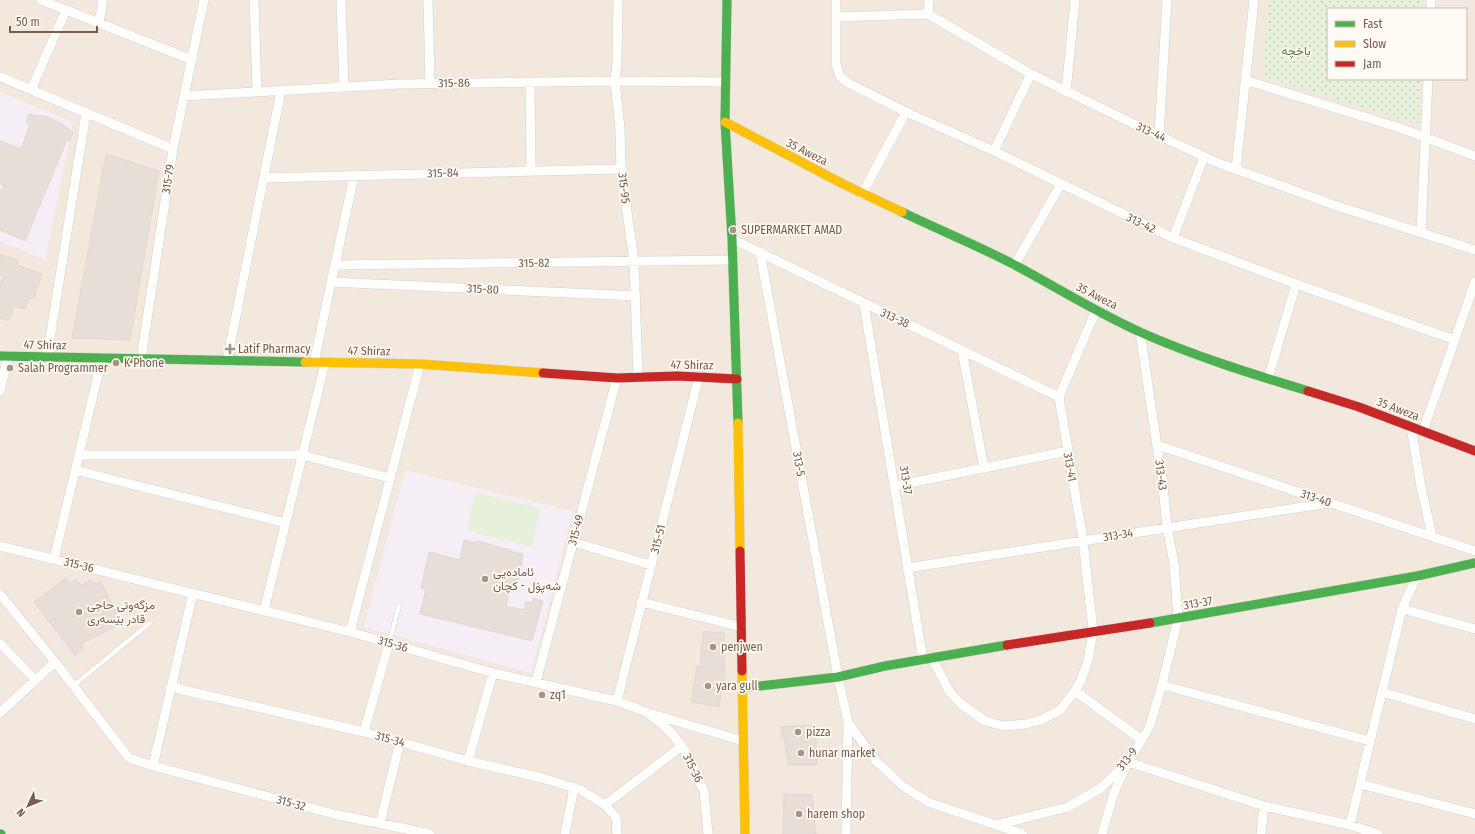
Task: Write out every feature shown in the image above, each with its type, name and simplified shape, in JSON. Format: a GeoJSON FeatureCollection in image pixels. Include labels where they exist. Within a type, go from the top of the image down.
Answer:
{"type":"FeatureCollection","features":[{"type":"Feature","properties":{"kind":"street"},"geometry":{"type":"LineString","coordinates":[[41,0],[192,60]]}},
{"type":"Feature","properties":{"kind":"street"},"geometry":{"type":"LineString","coordinates":[[99,23],[104,0]]}},
{"type":"Feature","properties":{"kind":"street","name":"315-79"},"geometry":{"type":"LineString","coordinates":[[141,359],[173,149],[204,0]]}},
{"type":"Feature","properties":{"kind":"street"},"geometry":{"type":"LineString","coordinates":[[254,0],[257,92]]}},
{"type":"Feature","properties":{"kind":"street"},"geometry":{"type":"LineString","coordinates":[[341,0],[344,87]]}},
{"type":"Feature","properties":{"kind":"street"},"geometry":{"type":"LineString","coordinates":[[428,0],[430,84]]}},
{"type":"Feature","properties":{"kind":"street","name":"315-95"},"geometry":{"type":"LineString","coordinates":[[618,0],[617,62],[615,80],[620,129],[621,169],[634,261],[638,376]]}},
{"type":"Feature","properties":{"kind":"street"},"geometry":{"type":"LineString","coordinates":[[727,0],[725,122],[733,260],[737,379],[745,834]]}},
{"type":"Feature","properties":{"kind":"street"},"geometry":{"type":"LineString","coordinates":[[836,0],[836,17],[928,14],[929,0]]}},
{"type":"Feature","properties":{"kind":"street"},"geometry":{"type":"LineString","coordinates":[[1066,92],[1075,0]]}},
{"type":"Feature","properties":{"kind":"street"},"geometry":{"type":"LineString","coordinates":[[1158,135],[1167,0]]}},
{"type":"Feature","properties":{"kind":"street"},"geometry":{"type":"LineString","coordinates":[[1236,169],[1254,0]]}},
{"type":"Feature","properties":{"kind":"street"},"geometry":{"type":"LineString","coordinates":[[31,90],[66,10]]}},
{"type":"Feature","properties":{"kind":"street","name":"313-44"},"geometry":{"type":"LineString","coordinates":[[928,14],[1031,74],[1204,157],[1334,205],[1475,250]]}},
{"type":"Feature","properties":{"kind":"street","name":"313-42"},"geometry":{"type":"LineString","coordinates":[[836,17],[836,64],[840,77],[850,84],[906,112],[994,151],[1173,238],[1296,284],[1455,340]]}},
{"type":"Feature","properties":{"kind":"street"},"geometry":{"type":"LineString","coordinates":[[994,151],[1031,74]]}},
{"type":"Feature","properties":{"kind":"street"},"geometry":{"type":"LineString","coordinates":[[0,78],[173,149]]}},
{"type":"Feature","properties":{"kind":"street","name":"315-86"},"geometry":{"type":"LineString","coordinates":[[184,96],[430,84],[615,80],[725,82]]}},
{"type":"Feature","properties":{"kind":"street"},"geometry":{"type":"LineString","coordinates":[[1245,80],[1400,128],[1475,156]]}},
{"type":"Feature","properties":{"kind":"street"},"geometry":{"type":"LineString","coordinates":[[1421,232],[1428,80]]}},
{"type":"Feature","properties":{"kind":"street"},"geometry":{"type":"LineString","coordinates":[[530,82],[531,171]]}},
{"type":"Feature","properties":{"kind":"street"},"geometry":{"type":"LineString","coordinates":[[226,361],[282,91]]}},
{"type":"Feature","properties":{"kind":"street"},"geometry":{"type":"LineString","coordinates":[[862,194],[906,112]]}},
{"type":"Feature","properties":{"kind":"street"},"geometry":{"type":"LineString","coordinates":[[47,357],[86,113]]}},
{"type":"Feature","properties":{"kind":"street","name":"35 Aweza"},"geometry":{"type":"LineString","coordinates":[[725,122],[862,194],[1014,266],[1140,332],[1180,348],[1268,379],[1359,407],[1475,451]]}},
{"type":"Feature","properties":{"kind":"street"},"geometry":{"type":"LineString","coordinates":[[1173,238],[1204,157]]}},
{"type":"Feature","properties":{"kind":"street","name":"315-84"},"geometry":{"type":"LineString","coordinates":[[264,178],[621,169]]}},
{"type":"Feature","properties":{"kind":"street"},"geometry":{"type":"LineString","coordinates":[[314,362],[354,176]]}},
{"type":"Feature","properties":{"kind":"street"},"geometry":{"type":"LineString","coordinates":[[1014,266],[1060,184]]}},
{"type":"Feature","properties":{"kind":"street","name":"313-38"},"geometry":{"type":"LineString","coordinates":[[732,239],[1059,397]]}},
{"type":"Feature","properties":{"kind":"street","name":"313-5"},"geometry":{"type":"LineString","coordinates":[[760,252],[838,677],[848,722]]}},
{"type":"Feature","properties":{"kind":"street","name":"315-82"},"geometry":{"type":"LineString","coordinates":[[335,265],[733,260]]}},
{"type":"Feature","properties":{"kind":"street","name":"315-80"},"geometry":{"type":"LineString","coordinates":[[331,282],[636,296]]}},
{"type":"Feature","properties":{"kind":"street"},"geometry":{"type":"LineString","coordinates":[[1423,432],[1475,282]]}},
{"type":"Feature","properties":{"kind":"street"},"geometry":{"type":"LineString","coordinates":[[1268,379],[1296,284]]}},
{"type":"Feature","properties":{"kind":"street","name":"313-37"},"geometry":{"type":"LineString","coordinates":[[864,304],[895,486],[907,568],[928,659]]}},
{"type":"Feature","properties":{"kind":"street"},"geometry":{"type":"LineString","coordinates":[[1059,397],[1096,310]]}},
{"type":"Feature","properties":{"kind":"street","name":"313-43"},"geometry":{"type":"LineString","coordinates":[[1140,332],[1163,486],[1166,527],[1174,563],[1178,619]]}},
{"type":"Feature","properties":{"kind":"street"},"geometry":{"type":"LineString","coordinates":[[962,350],[984,468]]}},
{"type":"Feature","properties":{"kind":"street"},"geometry":{"type":"LineString","coordinates":[[0,391],[4,356]]}},
{"type":"Feature","properties":{"kind":"street","name":"47 Shiraz"},"geometry":{"type":"LineString","coordinates":[[4,356],[420,364],[616,378],[638,376],[700,376],[737,379]]}},
{"type":"Feature","properties":{"kind":"street"},"geometry":{"type":"LineString","coordinates":[[54,559],[102,358]]}},
{"type":"Feature","properties":{"kind":"street"},"geometry":{"type":"LineString","coordinates":[[264,611],[325,363]]}},
{"type":"Feature","properties":{"kind":"street"},"geometry":{"type":"LineString","coordinates":[[350,632],[420,364]]}},
{"type":"Feature","properties":{"kind":"street","name":"315-51"},"geometry":{"type":"LineString","coordinates":[[617,701],[641,602],[700,376]]}},
{"type":"Feature","properties":{"kind":"street","name":"315-49"},"geometry":{"type":"LineString","coordinates":[[536,682],[616,378]]}},
{"type":"Feature","properties":{"kind":"street","name":"313-41"},"geometry":{"type":"LineString","coordinates":[[928,659],[949,691],[961,704],[985,721],[1004,726],[1025,724],[1041,720],[1060,710],[1075,691],[1081,680],[1088,661],[1093,631],[1083,540],[1059,397]]}},
{"type":"Feature","properties":{"kind":"street"},"geometry":{"type":"LineString","coordinates":[[1410,427],[1432,536]]}},
{"type":"Feature","properties":{"kind":"street","name":"313-40"},"geometry":{"type":"LineString","coordinates":[[1157,445],[1475,551]]}},
{"type":"Feature","properties":{"kind":"street"},"geometry":{"type":"LineString","coordinates":[[895,486],[1068,451]]}},
{"type":"Feature","properties":{"kind":"street"},"geometry":{"type":"LineString","coordinates":[[79,455],[302,455],[390,478]]}},
{"type":"Feature","properties":{"kind":"street"},"geometry":{"type":"LineString","coordinates":[[75,470],[286,523]]}},
{"type":"Feature","properties":{"kind":"street","name":"313-34"},"geometry":{"type":"LineString","coordinates":[[907,568],[1329,503]]}},
{"type":"Feature","properties":{"kind":"street"},"geometry":{"type":"LineString","coordinates":[[573,542],[651,565]]}},
{"type":"Feature","properties":{"kind":"street","name":"315-36"},"geometry":{"type":"LineString","coordinates":[[0,546],[350,632],[493,673],[617,701],[646,712],[662,724],[682,746],[692,764],[704,792],[708,834]]}},
{"type":"Feature","properties":{"kind":"street","name":"313-37"},"geometry":{"type":"LineString","coordinates":[[742,688],[838,677],[885,666],[1093,631],[1178,619],[1416,576],[1475,563]]}},
{"type":"Feature","properties":{"kind":"street"},"geometry":{"type":"LineString","coordinates":[[1350,826],[1402,609],[1416,576]]}},
{"type":"Feature","properties":{"kind":"street"},"geometry":{"type":"LineString","coordinates":[[153,766],[170,687],[193,593]]}},
{"type":"Feature","properties":{"kind":"street","name":"315-32"},"geometry":{"type":"LineString","coordinates":[[0,594],[129,758],[153,766],[334,814],[425,833]]}},
{"type":"Feature","properties":{"kind":"street"},"geometry":{"type":"LineString","coordinates":[[641,602],[742,627]]}},
{"type":"Feature","properties":{"kind":"street"},"geometry":{"type":"LineString","coordinates":[[1402,609],[1475,629]]}},
{"type":"Feature","properties":{"kind":"street","name":"313-9"},"geometry":{"type":"LineString","coordinates":[[996,825],[1068,807],[1101,788],[1128,762],[1149,728],[1162,685],[1178,619]]}},
{"type":"Feature","properties":{"kind":"street"},"geometry":{"type":"LineString","coordinates":[[0,643],[36,680]]}},
{"type":"Feature","properties":{"kind":"street"},"geometry":{"type":"LineString","coordinates":[[364,732],[389,643]]}},
{"type":"Feature","properties":{"kind":"street"},"geometry":{"type":"LineString","coordinates":[[0,713],[55,662]]}},
{"type":"Feature","properties":{"kind":"street"},"geometry":{"type":"LineString","coordinates":[[468,761],[493,673]]}},
{"type":"Feature","properties":{"kind":"street"},"geometry":{"type":"LineString","coordinates":[[1162,685],[1370,740]]}},
{"type":"Feature","properties":{"kind":"street","name":"315-34"},"geometry":{"type":"LineString","coordinates":[[170,687],[364,732],[468,761],[542,778],[574,788],[594,797],[605,805]]}},
{"type":"Feature","properties":{"kind":"street"},"geometry":{"type":"LineString","coordinates":[[1075,691],[1142,740]]}},
{"type":"Feature","properties":{"kind":"street"},"geometry":{"type":"LineString","coordinates":[[1382,692],[1475,719]]}},
{"type":"Feature","properties":{"kind":"street"},"geometry":{"type":"LineString","coordinates":[[646,712],[743,741]]}},
{"type":"Feature","properties":{"kind":"street"},"geometry":{"type":"LineString","coordinates":[[848,722],[875,760],[904,787],[930,803],[1023,834]]}},
{"type":"Feature","properties":{"kind":"street"},"geometry":{"type":"LineString","coordinates":[[846,834],[848,722]]}},
{"type":"Feature","properties":{"kind":"street"},"geometry":{"type":"LineString","coordinates":[[380,823],[400,742]]}},
{"type":"Feature","properties":{"kind":"street"},"geometry":{"type":"LineString","coordinates":[[617,834],[616,817],[605,805],[682,746]]}},
{"type":"Feature","properties":{"kind":"street"},"geometry":{"type":"LineString","coordinates":[[1102,834],[1114,793],[1128,762],[1264,806],[1378,834]]}},
{"type":"Feature","properties":{"kind":"street"},"geometry":{"type":"LineString","coordinates":[[1360,784],[1475,814]]}},
{"type":"Feature","properties":{"kind":"street"},"geometry":{"type":"LineString","coordinates":[[565,834],[574,788]]}},
{"type":"Feature","properties":{"kind":"street"},"geometry":{"type":"LineString","coordinates":[[1261,834],[1264,806]]}},
{"type":"Feature","properties":{"kind":"lane"},"geometry":{"type":"LineString","coordinates":[[389,643],[399,606]]}},
{"type":"Feature","properties":{"kind":"lane"},"geometry":{"type":"LineString","coordinates":[[73,686],[150,623]]}},
{"type":"Feature","properties":{"kind":"shaded area"},"geometry":{"type":"Polygon","coordinates":[[[0,0],[1475,0],[1475,834],[0,834],[0,0]]]}},
{"type":"Feature","properties":{"kind":"shaded area"},"geometry":{"type":"Polygon","coordinates":[[[0,92],[73,122],[45,260],[0,241],[0,92]]]}},
{"type":"Feature","properties":{"kind":"shaded area"},"geometry":{"type":"Polygon","coordinates":[[[405,470],[573,511],[531,673],[364,627],[405,470]]]}},
{"type":"Feature","properties":{"kind":"green space","name":"باخچە"},"geometry":{"type":"Polygon","coordinates":[[[1269,0],[1421,0],[1421,8],[1327,8],[1327,80],[1419,80],[1418,124],[1263,76],[1269,0]]]}},
{"type":"Feature","properties":{"kind":"green space"},"geometry":{"type":"Polygon","coordinates":[[[475,493],[540,508],[532,547],[467,531],[475,493]]]}},
{"type":"Feature","properties":{"kind":"building"},"geometry":{"type":"Polygon","coordinates":[[[29,114],[48,117],[61,123],[73,132],[70,141],[67,140],[25,241],[0,230],[0,193],[4,185],[0,184],[0,141],[21,149],[30,124],[26,122],[29,114]]]}},
{"type":"Feature","properties":{"kind":"building"},"geometry":{"type":"Polygon","coordinates":[[[106,154],[159,171],[130,340],[72,338],[106,154]]]}},
{"type":"Feature","properties":{"kind":"building"},"geometry":{"type":"Polygon","coordinates":[[[0,254],[18,260],[17,265],[42,274],[34,299],[29,298],[25,309],[14,306],[9,321],[0,318],[0,285],[3,276],[0,275],[0,254]]]}},
{"type":"Feature","properties":{"kind":"building","name":"ئامادەیی شەپۆل - کچان"},"geometry":{"type":"Polygon","coordinates":[[[464,540],[476,543],[477,541],[523,554],[517,586],[512,585],[506,606],[524,610],[526,602],[532,603],[533,598],[543,601],[532,641],[420,614],[426,589],[421,588],[429,552],[460,560],[464,540]]]}},
{"type":"Feature","properties":{"kind":"building","name":"مزگەوتی حاجی قادر بێسەری"},"geometry":{"type":"Polygon","coordinates":[[[66,578],[70,583],[76,579],[82,585],[90,580],[96,584],[101,582],[122,623],[81,644],[83,649],[75,655],[34,602],[66,578]]]}},
{"type":"Feature","properties":{"kind":"building"},"geometry":{"type":"Polygon","coordinates":[[[703,631],[724,633],[725,671],[719,707],[691,702],[697,666],[700,667],[703,631]]]}},
{"type":"Feature","properties":{"kind":"building","name":"hunar market"},"geometry":{"type":"Polygon","coordinates":[[[815,725],[817,765],[788,765],[781,727],[815,725]]]}},
{"type":"Feature","properties":{"kind":"building","name":"harem shop"},"geometry":{"type":"Polygon","coordinates":[[[784,794],[812,795],[816,834],[783,834],[784,794]]]}},
{"type":"Feature","properties":{"kind":"traffic: fast"},"geometry":{"type":"LineString","coordinates":[[727,0],[725,122],[732,239],[738,423]]}},
{"type":"Feature","properties":{"kind":"traffic: fast"},"geometry":{"type":"LineString","coordinates":[[902,212],[1009,262],[1090,307],[1160,341],[1202,357],[1308,391]]}},
{"type":"Feature","properties":{"kind":"traffic: fast"},"geometry":{"type":"LineString","coordinates":[[0,356],[305,362]]}},
{"type":"Feature","properties":{"kind":"traffic: fast"},"geometry":{"type":"LineString","coordinates":[[1150,623],[1417,576],[1475,563]]}},
{"type":"Feature","properties":{"kind":"traffic: fast"},"geometry":{"type":"LineString","coordinates":[[742,688],[838,677],[885,666],[1007,645]]}},
{"type":"Feature","properties":{"kind":"traffic: slow"},"geometry":{"type":"LineString","coordinates":[[725,122],[843,184],[902,212]]}},
{"type":"Feature","properties":{"kind":"traffic: slow"},"geometry":{"type":"LineString","coordinates":[[305,362],[420,364],[543,373]]}},
{"type":"Feature","properties":{"kind":"traffic: slow"},"geometry":{"type":"LineString","coordinates":[[738,423],[740,551]]}},
{"type":"Feature","properties":{"kind":"traffic: slow"},"geometry":{"type":"LineString","coordinates":[[742,671],[745,834]]}},
{"type":"Feature","properties":{"kind":"traffic: jam"},"geometry":{"type":"LineString","coordinates":[[543,373],[617,378],[677,376],[737,379]]}},
{"type":"Feature","properties":{"kind":"traffic: jam"},"geometry":{"type":"LineString","coordinates":[[1308,391],[1359,407],[1475,451]]}},
{"type":"Feature","properties":{"kind":"traffic: jam"},"geometry":{"type":"LineString","coordinates":[[740,551],[742,671]]}},
{"type":"Feature","properties":{"kind":"traffic: jam"},"geometry":{"type":"LineString","coordinates":[[1007,645],[1150,623]]}},
{"type":"Feature","properties":{"kind":"place","name":"SUPERMARKET AMAD"},"geometry":{"type":"Point","coordinates":[733,230]}},
{"type":"Feature","properties":{"kind":"place","name":"Latif Pharmacy"},"geometry":{"type":"Point","coordinates":[230,349]}},
{"type":"Feature","properties":{"kind":"place","name":"K Phone"},"geometry":{"type":"Point","coordinates":[116,363]}},
{"type":"Feature","properties":{"kind":"place","name":"Salah Programmer"},"geometry":{"type":"Point","coordinates":[10,368]}},
{"type":"Feature","properties":{"kind":"place","name":"ئامادەیی شەپۆل - کچان"},"geometry":{"type":"Point","coordinates":[485,579]}},
{"type":"Feature","properties":{"kind":"place","name":"مزگەوتی حاجی قادر بێسەری"},"geometry":{"type":"Point","coordinates":[79,612]}},
{"type":"Feature","properties":{"kind":"place","name":"penjwen"},"geometry":{"type":"Point","coordinates":[713,647]}},
{"type":"Feature","properties":{"kind":"place","name":"yara gull"},"geometry":{"type":"Point","coordinates":[708,686]}},
{"type":"Feature","properties":{"kind":"place","name":"zq1"},"geometry":{"type":"Point","coordinates":[542,695]}},
{"type":"Feature","properties":{"kind":"place","name":"pizza"},"geometry":{"type":"Point","coordinates":[798,732]}},
{"type":"Feature","properties":{"kind":"place","name":"hunar market"},"geometry":{"type":"Point","coordinates":[801,753]}},
{"type":"Feature","properties":{"kind":"place","name":"harem shop"},"geometry":{"type":"Point","coordinates":[799,814]}}]}
